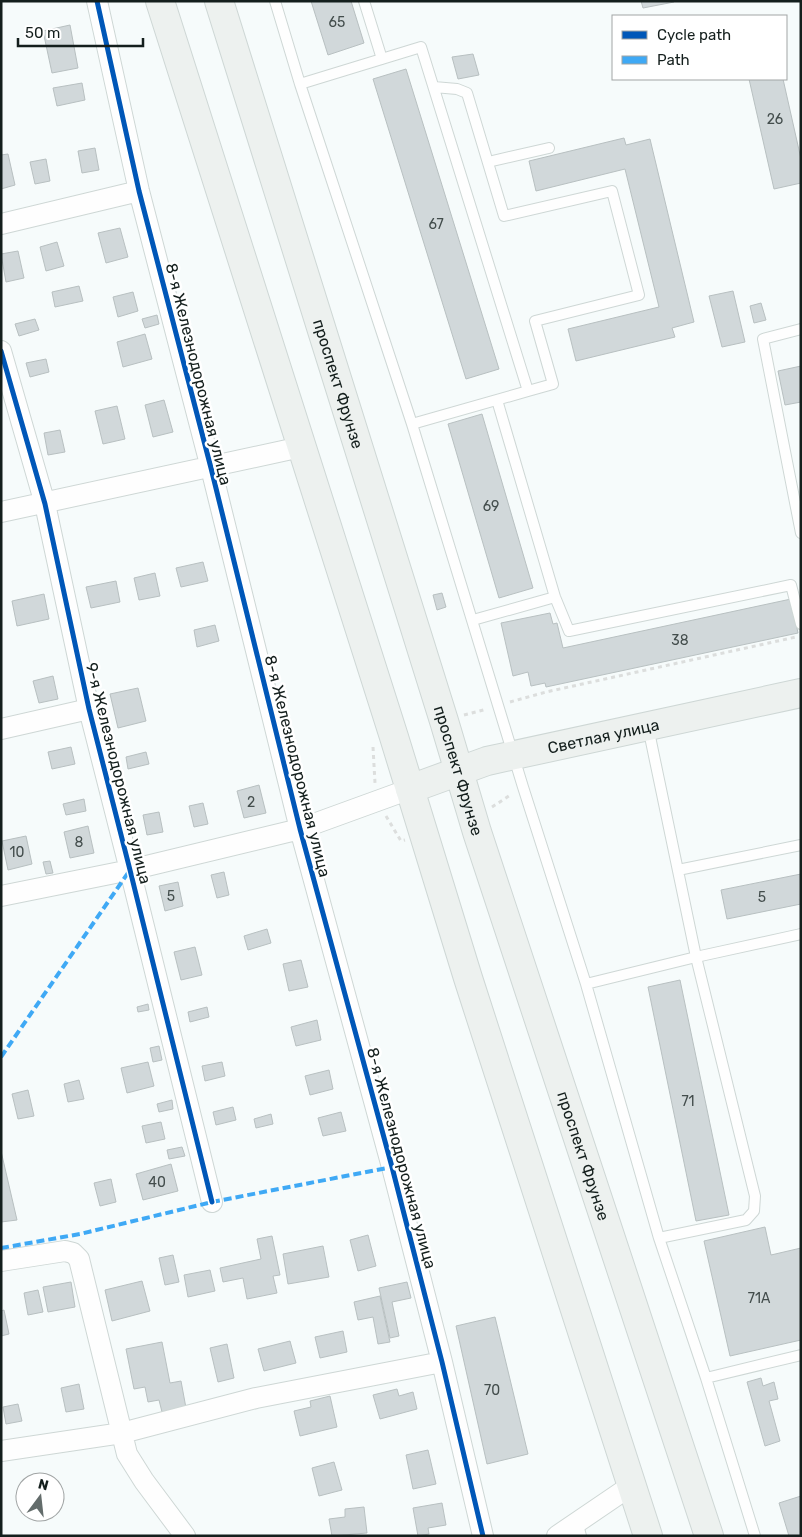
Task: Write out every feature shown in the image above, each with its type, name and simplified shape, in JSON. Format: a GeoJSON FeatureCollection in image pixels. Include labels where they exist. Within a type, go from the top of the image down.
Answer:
{"type":"FeatureCollection","features":[{"type":"Feature","properties":{"kind":"main road"},"geometry":{"type":"LineString","coordinates":[[160,1],[301,447],[383,741],[410,789],[468,978],[648,1536]]}},
{"type":"Feature","properties":{"kind":"main road","name":"проспект Фрунзе"},"geometry":{"type":"LineString","coordinates":[[219,1],[477,832],[709,1536]]}},
{"type":"Feature","properties":{"kind":"main road","name":"Светлая улица"},"geometry":{"type":"LineString","coordinates":[[410,789],[488,761],[801,693]]}},
{"type":"Feature","properties":{"kind":"street","name":"8-я Железнодорожная улица"},"geometry":{"type":"LineString","coordinates":[[97,1],[139,191],[300,829],[392,1166],[442,1362],[483,1536]]}},
{"type":"Feature","properties":{"kind":"street"},"geometry":{"type":"LineString","coordinates":[[1,224],[139,191]]}},
{"type":"Feature","properties":{"kind":"street","name":"9-я Железнодорожная улица"},"geometry":{"type":"LineString","coordinates":[[1,351],[45,504],[88,709],[212,1202]]}},
{"type":"Feature","properties":{"kind":"street"},"geometry":{"type":"LineString","coordinates":[[1,512],[301,447]]}},
{"type":"Feature","properties":{"kind":"street"},"geometry":{"type":"LineString","coordinates":[[1,729],[88,709]]}},
{"type":"Feature","properties":{"kind":"street"},"geometry":{"type":"LineString","coordinates":[[1,896],[130,870],[300,829],[410,789]]}},
{"type":"Feature","properties":{"kind":"street"},"geometry":{"type":"LineString","coordinates":[[1,1261],[65,1251],[73,1253],[79,1258],[127,1454],[186,1536]]}},
{"type":"Feature","properties":{"kind":"street"},"geometry":{"type":"LineString","coordinates":[[1,1451],[122,1433],[256,1398],[442,1362]]}},
{"type":"Feature","properties":{"kind":"street"},"geometry":{"type":"LineString","coordinates":[[556,1536],[579,1528],[632,1484]]}},
{"type":"Feature","properties":{"kind":"lane"},"geometry":{"type":"LineString","coordinates":[[275,1],[300,84],[412,424],[586,984],[659,1238],[706,1378],[755,1536]]}},
{"type":"Feature","properties":{"kind":"lane"},"geometry":{"type":"LineString","coordinates":[[364,1],[382,59]]}},
{"type":"Feature","properties":{"kind":"lane"},"geometry":{"type":"LineString","coordinates":[[300,84],[421,47],[528,391]]}},
{"type":"Feature","properties":{"kind":"lane"},"geometry":{"type":"LineString","coordinates":[[412,424],[553,384],[535,321],[640,295],[612,191],[504,216],[467,93],[457,89],[434,87]]}},
{"type":"Feature","properties":{"kind":"lane"},"geometry":{"type":"LineString","coordinates":[[488,162],[550,148]]}},
{"type":"Feature","properties":{"kind":"lane"},"geometry":{"type":"LineString","coordinates":[[801,328],[763,339],[801,534]]}},
{"type":"Feature","properties":{"kind":"lane"},"geometry":{"type":"LineString","coordinates":[[497,400],[556,597],[569,631],[791,586],[801,624]]}},
{"type":"Feature","properties":{"kind":"lane"},"geometry":{"type":"LineString","coordinates":[[472,620],[556,597]]}},
{"type":"Feature","properties":{"kind":"lane"},"geometry":{"type":"LineString","coordinates":[[648,726],[696,957],[754,1196],[754,1211],[746,1220],[659,1238]]}},
{"type":"Feature","properties":{"kind":"lane"},"geometry":{"type":"LineString","coordinates":[[678,870],[801,845]]}},
{"type":"Feature","properties":{"kind":"lane"},"geometry":{"type":"LineString","coordinates":[[586,984],[801,934]]}},
{"type":"Feature","properties":{"kind":"lane"},"geometry":{"type":"LineString","coordinates":[[706,1378],[801,1355]]}},
{"type":"Feature","properties":{"kind":"path"},"geometry":{"type":"LineString","coordinates":[[444,721],[546,692],[801,636]]}},
{"type":"Feature","properties":{"kind":"building"},"geometry":{"type":"Polygon","coordinates":[[[311,1],[351,1],[364,43],[328,55],[311,1]]]}},
{"type":"Feature","properties":{"kind":"building"},"geometry":{"type":"Polygon","coordinates":[[[641,1],[674,1],[674,2],[643,8],[641,1]]]}},
{"type":"Feature","properties":{"kind":"building"},"geometry":{"type":"Polygon","coordinates":[[[70,25],[78,68],[52,73],[43,31],[70,25]]]}},
{"type":"Feature","properties":{"kind":"building"},"geometry":{"type":"Polygon","coordinates":[[[473,54],[479,75],[458,79],[452,57],[473,54]]]}},
{"type":"Feature","properties":{"kind":"building"},"geometry":{"type":"Polygon","coordinates":[[[406,69],[499,369],[466,379],[373,79],[406,69]]]}},
{"type":"Feature","properties":{"kind":"building"},"geometry":{"type":"Polygon","coordinates":[[[749,80],[783,80],[801,159],[801,183],[774,189],[749,80]]]}},
{"type":"Feature","properties":{"kind":"building"},"geometry":{"type":"Polygon","coordinates":[[[82,83],[85,100],[57,106],[53,88],[82,83]]]}},
{"type":"Feature","properties":{"kind":"building"},"geometry":{"type":"Polygon","coordinates":[[[624,138],[626,145],[650,139],[694,322],[672,328],[675,337],[576,361],[568,329],[659,307],[625,169],[536,191],[529,161],[624,138]]]}},
{"type":"Feature","properties":{"kind":"building"},"geometry":{"type":"Polygon","coordinates":[[[95,148],[99,170],[82,173],[78,151],[95,148]]]}},
{"type":"Feature","properties":{"kind":"building"},"geometry":{"type":"Polygon","coordinates":[[[8,154],[15,185],[1,189],[1,155],[8,154]]]}},
{"type":"Feature","properties":{"kind":"building"},"geometry":{"type":"Polygon","coordinates":[[[46,159],[50,181],[35,184],[30,162],[46,159]]]}},
{"type":"Feature","properties":{"kind":"building"},"geometry":{"type":"Polygon","coordinates":[[[120,228],[128,257],[106,263],[98,233],[120,228]]]}},
{"type":"Feature","properties":{"kind":"building"},"geometry":{"type":"Polygon","coordinates":[[[57,242],[64,266],[46,271],[40,247],[57,242]]]}},
{"type":"Feature","properties":{"kind":"building"},"geometry":{"type":"Polygon","coordinates":[[[18,251],[24,278],[6,282],[1,254],[18,251]]]}},
{"type":"Feature","properties":{"kind":"building"},"geometry":{"type":"Polygon","coordinates":[[[79,286],[83,301],[55,307],[52,292],[79,286]]]}},
{"type":"Feature","properties":{"kind":"building"},"geometry":{"type":"Polygon","coordinates":[[[733,291],[745,342],[722,347],[709,296],[733,291]]]}},
{"type":"Feature","properties":{"kind":"building"},"geometry":{"type":"Polygon","coordinates":[[[133,292],[138,311],[118,317],[113,297],[133,292]]]}},
{"type":"Feature","properties":{"kind":"building"},"geometry":{"type":"Polygon","coordinates":[[[761,303],[766,320],[754,323],[750,306],[761,303]]]}},
{"type":"Feature","properties":{"kind":"building"},"geometry":{"type":"Polygon","coordinates":[[[157,315],[159,324],[145,328],[142,319],[157,315]]]}},
{"type":"Feature","properties":{"kind":"building"},"geometry":{"type":"Polygon","coordinates":[[[35,319],[39,330],[19,336],[15,324],[35,319]]]}},
{"type":"Feature","properties":{"kind":"building"},"geometry":{"type":"Polygon","coordinates":[[[145,334],[152,359],[123,367],[117,342],[145,334]]]}},
{"type":"Feature","properties":{"kind":"building"},"geometry":{"type":"Polygon","coordinates":[[[46,359],[49,372],[30,377],[26,363],[46,359]]]}},
{"type":"Feature","properties":{"kind":"building"},"geometry":{"type":"Polygon","coordinates":[[[801,366],[801,402],[785,405],[778,371],[801,366]]]}},
{"type":"Feature","properties":{"kind":"building"},"geometry":{"type":"Polygon","coordinates":[[[164,400],[173,432],[153,437],[145,405],[164,400]]]}},
{"type":"Feature","properties":{"kind":"building"},"geometry":{"type":"Polygon","coordinates":[[[117,406],[125,439],[103,444],[95,411],[117,406]]]}},
{"type":"Feature","properties":{"kind":"building"},"geometry":{"type":"Polygon","coordinates":[[[482,414],[533,588],[499,598],[448,424],[482,414]]]}},
{"type":"Feature","properties":{"kind":"building"},"geometry":{"type":"Polygon","coordinates":[[[60,430],[65,452],[48,455],[44,433],[60,430]]]}},
{"type":"Feature","properties":{"kind":"building"},"geometry":{"type":"Polygon","coordinates":[[[203,562],[208,581],[181,587],[176,568],[203,562]]]}},
{"type":"Feature","properties":{"kind":"building"},"geometry":{"type":"Polygon","coordinates":[[[155,573],[160,596],[139,600],[134,578],[155,573]]]}},
{"type":"Feature","properties":{"kind":"building"},"geometry":{"type":"Polygon","coordinates":[[[116,581],[120,602],[91,608],[86,587],[116,581]]]}},
{"type":"Feature","properties":{"kind":"building"},"geometry":{"type":"Polygon","coordinates":[[[442,593],[446,607],[437,610],[433,595],[442,593]]]}},
{"type":"Feature","properties":{"kind":"building"},"geometry":{"type":"Polygon","coordinates":[[[44,594],[49,619],[17,626],[12,601],[44,594]]]}},
{"type":"Feature","properties":{"kind":"building"},"geometry":{"type":"Polygon","coordinates":[[[791,599],[798,633],[546,687],[545,683],[531,686],[528,672],[513,676],[501,623],[550,613],[553,624],[557,623],[563,648],[791,599]]]}},
{"type":"Feature","properties":{"kind":"building"},"geometry":{"type":"Polygon","coordinates":[[[215,625],[219,641],[197,647],[194,630],[215,625]]]}},
{"type":"Feature","properties":{"kind":"building"},"geometry":{"type":"Polygon","coordinates":[[[53,676],[58,699],[39,703],[33,681],[53,676]]]}},
{"type":"Feature","properties":{"kind":"building"},"geometry":{"type":"Polygon","coordinates":[[[138,688],[146,721],[118,728],[110,694],[138,688]]]}},
{"type":"Feature","properties":{"kind":"building"},"geometry":{"type":"Polygon","coordinates":[[[71,747],[75,764],[52,769],[48,752],[71,747]]]}},
{"type":"Feature","properties":{"kind":"building"},"geometry":{"type":"Polygon","coordinates":[[[146,752],[149,764],[128,769],[126,757],[146,752]]]}},
{"type":"Feature","properties":{"kind":"building"},"geometry":{"type":"Polygon","coordinates":[[[259,785],[266,813],[244,818],[237,791],[259,785]]]}},
{"type":"Feature","properties":{"kind":"building"},"geometry":{"type":"Polygon","coordinates":[[[84,799],[86,811],[66,815],[63,804],[84,799]]]}},
{"type":"Feature","properties":{"kind":"building"},"geometry":{"type":"Polygon","coordinates":[[[203,803],[208,824],[194,827],[189,806],[203,803]]]}},
{"type":"Feature","properties":{"kind":"building"},"geometry":{"type":"Polygon","coordinates":[[[159,812],[163,832],[147,835],[143,815],[159,812]]]}},
{"type":"Feature","properties":{"kind":"building"},"geometry":{"type":"Polygon","coordinates":[[[88,826],[94,853],[70,858],[64,832],[88,826]]]}},
{"type":"Feature","properties":{"kind":"building"},"geometry":{"type":"Polygon","coordinates":[[[26,836],[32,864],[8,870],[2,841],[26,836]]]}},
{"type":"Feature","properties":{"kind":"building"},"geometry":{"type":"Polygon","coordinates":[[[50,861],[53,873],[46,874],[43,862],[50,861]]]}},
{"type":"Feature","properties":{"kind":"building"},"geometry":{"type":"Polygon","coordinates":[[[224,872],[229,895],[217,898],[211,875],[224,872]]]}},
{"type":"Feature","properties":{"kind":"building"},"geometry":{"type":"Polygon","coordinates":[[[801,874],[801,904],[727,919],[721,890],[801,874]]]}},
{"type":"Feature","properties":{"kind":"building"},"geometry":{"type":"Polygon","coordinates":[[[178,882],[183,906],[165,911],[159,886],[178,882]]]}},
{"type":"Feature","properties":{"kind":"building"},"geometry":{"type":"Polygon","coordinates":[[[267,929],[271,943],[248,950],[244,936],[267,929]]]}},
{"type":"Feature","properties":{"kind":"building"},"geometry":{"type":"Polygon","coordinates":[[[195,947],[202,975],[181,980],[174,952],[195,947]]]}},
{"type":"Feature","properties":{"kind":"building"},"geometry":{"type":"Polygon","coordinates":[[[301,960],[308,987],[289,991],[283,964],[301,960]]]}},
{"type":"Feature","properties":{"kind":"building"},"geometry":{"type":"Polygon","coordinates":[[[680,980],[729,1215],[696,1221],[648,987],[680,980]]]}},
{"type":"Feature","properties":{"kind":"building"},"geometry":{"type":"Polygon","coordinates":[[[148,1004],[149,1010],[138,1012],[137,1007],[148,1004]]]}},
{"type":"Feature","properties":{"kind":"building"},"geometry":{"type":"Polygon","coordinates":[[[207,1007],[209,1017],[190,1022],[188,1012],[207,1007]]]}},
{"type":"Feature","properties":{"kind":"building"},"geometry":{"type":"Polygon","coordinates":[[[317,1020],[321,1040],[296,1046],[291,1027],[317,1020]]]}},
{"type":"Feature","properties":{"kind":"building"},"geometry":{"type":"Polygon","coordinates":[[[159,1046],[162,1060],[153,1062],[150,1048],[159,1046]]]}},
{"type":"Feature","properties":{"kind":"building"},"geometry":{"type":"Polygon","coordinates":[[[148,1062],[154,1086],[127,1093],[121,1068],[148,1062]]]}},
{"type":"Feature","properties":{"kind":"building"},"geometry":{"type":"Polygon","coordinates":[[[222,1062],[225,1076],[205,1081],[202,1066],[222,1062]]]}},
{"type":"Feature","properties":{"kind":"building"},"geometry":{"type":"Polygon","coordinates":[[[329,1070],[333,1089],[310,1095],[305,1076],[329,1070]]]}},
{"type":"Feature","properties":{"kind":"building"},"geometry":{"type":"Polygon","coordinates":[[[79,1080],[84,1099],[68,1102],[64,1084],[79,1080]]]}},
{"type":"Feature","properties":{"kind":"building"},"geometry":{"type":"Polygon","coordinates":[[[28,1090],[34,1116],[18,1119],[12,1094],[28,1090]]]}},
{"type":"Feature","properties":{"kind":"building"},"geometry":{"type":"Polygon","coordinates":[[[172,1100],[173,1109],[159,1112],[157,1104],[172,1100]]]}},
{"type":"Feature","properties":{"kind":"building"},"geometry":{"type":"Polygon","coordinates":[[[233,1107],[236,1120],[216,1125],[213,1112],[233,1107]]]}},
{"type":"Feature","properties":{"kind":"building"},"geometry":{"type":"Polygon","coordinates":[[[341,1112],[346,1131],[323,1136],[318,1118],[341,1112]]]}},
{"type":"Feature","properties":{"kind":"building"},"geometry":{"type":"Polygon","coordinates":[[[271,1114],[273,1124],[256,1128],[254,1119],[271,1114]]]}},
{"type":"Feature","properties":{"kind":"building"},"geometry":{"type":"Polygon","coordinates":[[[161,1122],[165,1139],[146,1143],[142,1126],[161,1122]]]}},
{"type":"Feature","properties":{"kind":"building"},"geometry":{"type":"Polygon","coordinates":[[[182,1147],[185,1156],[169,1159],[167,1150],[182,1147]]]}},
{"type":"Feature","properties":{"kind":"building"},"geometry":{"type":"Polygon","coordinates":[[[1,1151],[17,1220],[1,1222],[1,1151]]]}},
{"type":"Feature","properties":{"kind":"building"},"geometry":{"type":"Polygon","coordinates":[[[171,1164],[178,1191],[143,1200],[136,1174],[171,1164]]]}},
{"type":"Feature","properties":{"kind":"building"},"geometry":{"type":"Polygon","coordinates":[[[111,1179],[116,1202],[100,1206],[94,1183],[111,1179]]]}},
{"type":"Feature","properties":{"kind":"building"},"geometry":{"type":"Polygon","coordinates":[[[765,1227],[771,1255],[801,1248],[801,1340],[730,1356],[704,1241],[765,1227]]]}},
{"type":"Feature","properties":{"kind":"building"},"geometry":{"type":"Polygon","coordinates":[[[368,1235],[376,1266],[358,1271],[350,1240],[368,1235]]]}},
{"type":"Feature","properties":{"kind":"building"},"geometry":{"type":"Polygon","coordinates":[[[272,1236],[280,1275],[273,1276],[277,1293],[247,1299],[243,1278],[223,1282],[220,1268],[261,1259],[257,1239],[272,1236]]]}},
{"type":"Feature","properties":{"kind":"building"},"geometry":{"type":"Polygon","coordinates":[[[323,1246],[329,1277],[288,1284],[283,1254],[323,1246]]]}},
{"type":"Feature","properties":{"kind":"building"},"geometry":{"type":"Polygon","coordinates":[[[173,1255],[179,1282],[165,1285],[159,1258],[173,1255]]]}},
{"type":"Feature","properties":{"kind":"building"},"geometry":{"type":"Polygon","coordinates":[[[210,1270],[215,1291],[188,1297],[184,1275],[210,1270]]]}},
{"type":"Feature","properties":{"kind":"building"},"geometry":{"type":"Polygon","coordinates":[[[142,1281],[150,1311],[112,1321],[105,1290],[142,1281]]]}},
{"type":"Feature","properties":{"kind":"building"},"geometry":{"type":"Polygon","coordinates":[[[71,1282],[75,1307],[48,1312],[43,1287],[71,1282]]]}},
{"type":"Feature","properties":{"kind":"building"},"geometry":{"type":"Polygon","coordinates":[[[407,1282],[411,1298],[392,1302],[399,1336],[390,1338],[379,1288],[407,1282]]]}},
{"type":"Feature","properties":{"kind":"building"},"geometry":{"type":"Polygon","coordinates":[[[38,1290],[43,1312],[28,1315],[24,1293],[38,1290]]]}},
{"type":"Feature","properties":{"kind":"building"},"geometry":{"type":"Polygon","coordinates":[[[380,1296],[390,1342],[378,1344],[373,1317],[358,1320],[354,1302],[380,1296]]]}},
{"type":"Feature","properties":{"kind":"building"},"geometry":{"type":"Polygon","coordinates":[[[4,1310],[9,1334],[1,1336],[1,1311],[4,1310]]]}},
{"type":"Feature","properties":{"kind":"building"},"geometry":{"type":"Polygon","coordinates":[[[495,1317],[528,1454],[487,1464],[456,1326],[495,1317]]]}},
{"type":"Feature","properties":{"kind":"building"},"geometry":{"type":"Polygon","coordinates":[[[343,1331],[347,1352],[320,1358],[315,1337],[343,1331]]]}},
{"type":"Feature","properties":{"kind":"building"},"geometry":{"type":"Polygon","coordinates":[[[290,1341],[296,1363],[264,1371],[258,1349],[290,1341]]]}},
{"type":"Feature","properties":{"kind":"building"},"geometry":{"type":"Polygon","coordinates":[[[162,1342],[170,1383],[181,1381],[186,1408],[162,1412],[159,1400],[148,1402],[145,1387],[134,1389],[126,1349],[162,1342]]]}},
{"type":"Feature","properties":{"kind":"building"},"geometry":{"type":"Polygon","coordinates":[[[227,1344],[234,1378],[218,1382],[210,1348],[227,1344]]]}},
{"type":"Feature","properties":{"kind":"building"},"geometry":{"type":"Polygon","coordinates":[[[761,1378],[763,1386],[774,1382],[778,1399],[769,1401],[780,1441],[765,1446],[747,1382],[761,1378]]]}},
{"type":"Feature","properties":{"kind":"building"},"geometry":{"type":"Polygon","coordinates":[[[79,1384],[84,1409],[66,1412],[61,1388],[79,1384]]]}},
{"type":"Feature","properties":{"kind":"building"},"geometry":{"type":"Polygon","coordinates":[[[397,1389],[399,1396],[413,1392],[417,1409],[380,1419],[373,1395],[397,1389]]]}},
{"type":"Feature","properties":{"kind":"building"},"geometry":{"type":"Polygon","coordinates":[[[330,1396],[337,1427],[300,1436],[294,1411],[311,1407],[310,1401],[330,1396]]]}},
{"type":"Feature","properties":{"kind":"building"},"geometry":{"type":"Polygon","coordinates":[[[18,1404],[22,1421],[6,1424],[3,1407],[18,1404]]]}},
{"type":"Feature","properties":{"kind":"building"},"geometry":{"type":"Polygon","coordinates":[[[428,1450],[436,1484],[413,1489],[406,1455],[428,1450]]]}},
{"type":"Feature","properties":{"kind":"building"},"geometry":{"type":"Polygon","coordinates":[[[334,1462],[342,1490],[319,1496],[312,1468],[334,1462]]]}},
{"type":"Feature","properties":{"kind":"building"},"geometry":{"type":"Polygon","coordinates":[[[801,1496],[801,1536],[789,1536],[779,1503],[801,1496]]]}},
{"type":"Feature","properties":{"kind":"building"},"geometry":{"type":"Polygon","coordinates":[[[442,1503],[446,1525],[428,1528],[429,1534],[418,1536],[413,1508],[442,1503]]]}},
{"type":"Feature","properties":{"kind":"building"},"geometry":{"type":"Polygon","coordinates":[[[364,1507],[367,1533],[332,1536],[329,1519],[345,1517],[345,1509],[364,1507]]]}},
{"type":"Feature","properties":{"kind":"marked path"},"geometry":{"type":"LineString","coordinates":[[1,1057],[130,870]]}},
{"type":"Feature","properties":{"kind":"marked path"},"geometry":{"type":"LineString","coordinates":[[1,1248],[80,1234],[212,1202],[392,1167]]}},
{"type":"Feature","properties":{"kind":"cycle path"},"geometry":{"type":"LineString","coordinates":[[97,1],[139,191],[211,468],[300,829],[392,1167],[442,1362],[483,1536]]}},
{"type":"Feature","properties":{"kind":"cycle path"},"geometry":{"type":"LineString","coordinates":[[1,351],[45,504],[89,709],[212,1202]]}}]}
